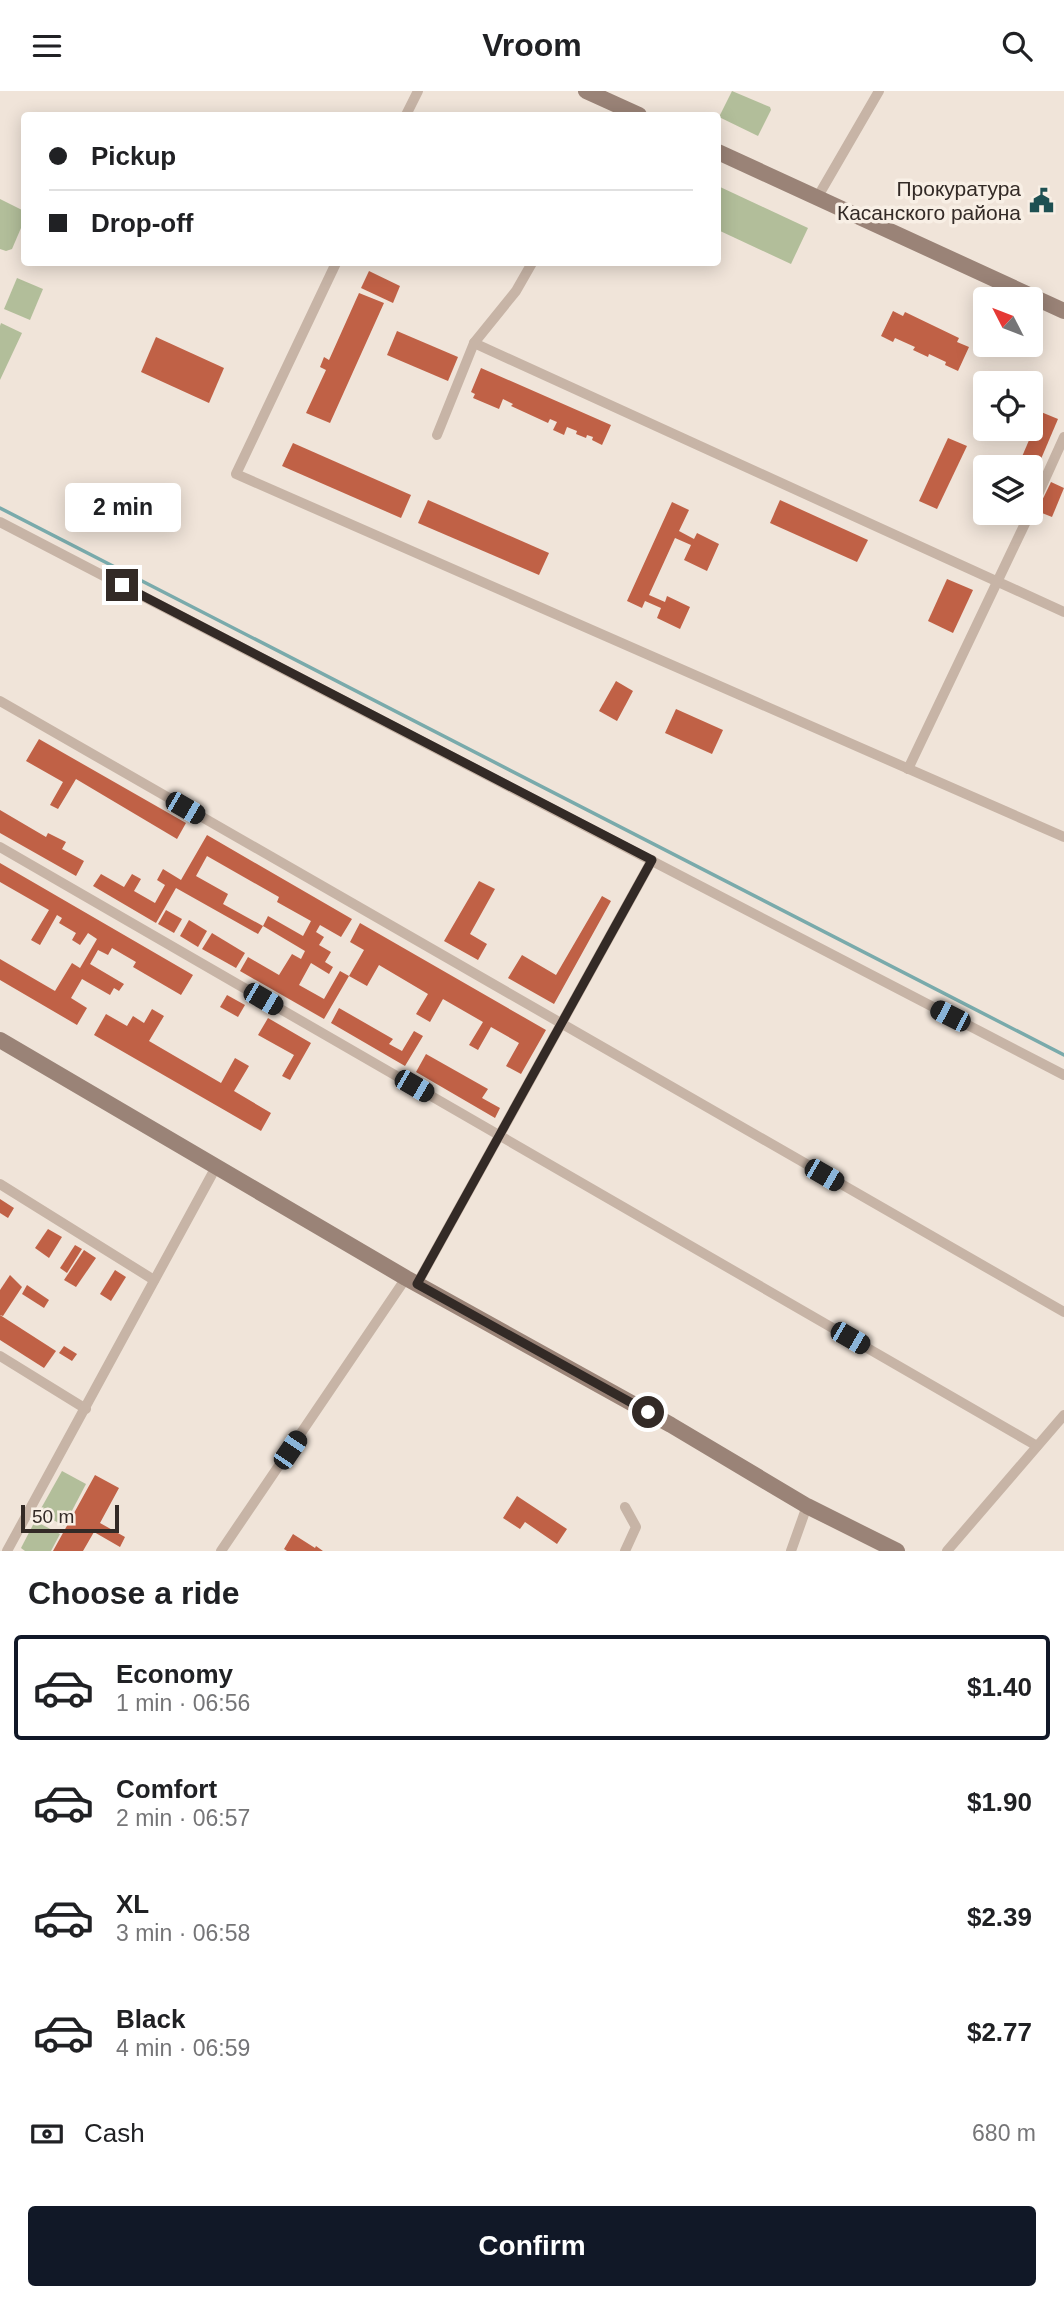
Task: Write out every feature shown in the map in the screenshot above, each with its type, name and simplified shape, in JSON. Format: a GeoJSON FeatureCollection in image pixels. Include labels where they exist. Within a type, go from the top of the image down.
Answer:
{"type":"FeatureCollection","features":[{"type":"Feature","properties":{"kind":"street"},"geometry":{"type":"LineString","coordinates":[[408,112],[418,91]]}},
{"type":"Feature","properties":{"kind":"street"},"geometry":{"type":"LineString","coordinates":[[586,91],[632,112]]}},
{"type":"Feature","properties":{"kind":"street"},"geometry":{"type":"LineString","coordinates":[[817,198],[879,91]]}},
{"type":"Feature","properties":{"kind":"street"},"geometry":{"type":"LineString","coordinates":[[721,153],[1064,311]]}},
{"type":"Feature","properties":{"kind":"street"},"geometry":{"type":"LineString","coordinates":[[335,266],[236,474],[1064,837]]}},
{"type":"Feature","properties":{"kind":"street"},"geometry":{"type":"LineString","coordinates":[[437,435],[474,343],[516,291],[530,266]]}},
{"type":"Feature","properties":{"kind":"street"},"geometry":{"type":"LineString","coordinates":[[474,343],[1064,612]]}},
{"type":"Feature","properties":{"kind":"street"},"geometry":{"type":"LineString","coordinates":[[1043,483],[1064,437]]}},
{"type":"Feature","properties":{"kind":"street"},"geometry":{"type":"LineString","coordinates":[[0,522],[1064,1075]]}},
{"type":"Feature","properties":{"kind":"street"},"geometry":{"type":"LineString","coordinates":[[908,769],[1024,525]]}},
{"type":"Feature","properties":{"kind":"street"},"geometry":{"type":"LineString","coordinates":[[0,701],[1064,1312]]}},
{"type":"Feature","properties":{"kind":"street"},"geometry":{"type":"LineString","coordinates":[[0,847],[1037,1446]]}},
{"type":"Feature","properties":{"kind":"street"},"geometry":{"type":"LineString","coordinates":[[221,1551],[412,1281],[500,1135],[652,860]]}},
{"type":"Feature","properties":{"kind":"street"},"geometry":{"type":"LineString","coordinates":[[0,1040],[412,1281],[671,1425],[807,1506],[897,1551]]}},
{"type":"Feature","properties":{"kind":"street"},"geometry":{"type":"LineString","coordinates":[[7,1551],[216,1167]]}},
{"type":"Feature","properties":{"kind":"street"},"geometry":{"type":"LineString","coordinates":[[0,1184],[154,1280]]}},
{"type":"Feature","properties":{"kind":"street"},"geometry":{"type":"LineString","coordinates":[[0,1356],[86,1409]]}},
{"type":"Feature","properties":{"kind":"street"},"geometry":{"type":"LineString","coordinates":[[947,1551],[1064,1416]]}},
{"type":"Feature","properties":{"kind":"street"},"geometry":{"type":"LineString","coordinates":[[791,1551],[807,1506]]}},
{"type":"Feature","properties":{"kind":"street"},"geometry":{"type":"LineString","coordinates":[[625,1507],[636,1527],[625,1551]]}},
{"type":"Feature","properties":{"kind":"green space"},"geometry":{"type":"Polygon","coordinates":[[[732,91],[770,107],[771,110],[758,136],[721,118],[732,91]]]}},
{"type":"Feature","properties":{"kind":"green space"},"geometry":{"type":"Polygon","coordinates":[[[721,187],[808,228],[791,264],[721,231],[721,187]]]}},
{"type":"Feature","properties":{"kind":"green space"},"geometry":{"type":"Polygon","coordinates":[[[0,199],[21,210],[21,228],[12,249],[0,249],[0,199]]]}},
{"type":"Feature","properties":{"kind":"green space"},"geometry":{"type":"Polygon","coordinates":[[[17,278],[43,289],[30,320],[4,309],[17,278]]]}},
{"type":"Feature","properties":{"kind":"green space"},"geometry":{"type":"Polygon","coordinates":[[[1,323],[22,333],[0,380],[0,326],[1,323]]]}},
{"type":"Feature","properties":{"kind":"green space"},"geometry":{"type":"Polygon","coordinates":[[[62,1471],[86,1484],[64,1526],[39,1512],[62,1471]]]}},
{"type":"Feature","properties":{"kind":"green space"},"geometry":{"type":"Polygon","coordinates":[[[35,1521],[60,1534],[51,1551],[25,1551],[21,1548],[35,1521]]]}},
{"type":"Feature","properties":{"kind":"building"},"geometry":{"type":"Polygon","coordinates":[[[369,271],[400,286],[393,303],[361,288],[369,271]]]}},
{"type":"Feature","properties":{"kind":"building"},"geometry":{"type":"Polygon","coordinates":[[[359,293],[384,303],[330,423],[306,413],[326,370],[320,367],[324,357],[329,360],[359,293]]]}},
{"type":"Feature","properties":{"kind":"building"},"geometry":{"type":"Polygon","coordinates":[[[893,311],[903,316],[905,312],[959,338],[957,342],[969,347],[958,371],[929,354],[928,357],[913,350],[915,347],[895,338],[893,342],[881,336],[893,311]]]}},
{"type":"Feature","properties":{"kind":"building"},"geometry":{"type":"Polygon","coordinates":[[[397,331],[458,357],[448,381],[387,355],[397,331]]]}},
{"type":"Feature","properties":{"kind":"building"},"geometry":{"type":"Polygon","coordinates":[[[156,337],[224,368],[209,403],[141,372],[156,337]]]}},
{"type":"Feature","properties":{"kind":"building"},"geometry":{"type":"Polygon","coordinates":[[[481,368],[611,425],[602,445],[592,440],[593,437],[587,435],[586,438],[567,427],[564,435],[553,430],[557,422],[550,419],[548,423],[511,406],[513,404],[503,399],[499,409],[473,398],[475,394],[471,392],[481,368]]]}},
{"type":"Feature","properties":{"kind":"building"},"geometry":{"type":"Polygon","coordinates":[[[1043,413],[1058,419],[1043,455],[1023,455],[1029,441],[1043,441],[1043,413]]]}},
{"type":"Feature","properties":{"kind":"building"},"geometry":{"type":"Polygon","coordinates":[[[948,438],[967,446],[937,509],[919,501],[948,438]]]}},
{"type":"Feature","properties":{"kind":"building"},"geometry":{"type":"Polygon","coordinates":[[[293,443],[411,495],[401,518],[282,466],[293,443]]]}},
{"type":"Feature","properties":{"kind":"building"},"geometry":{"type":"Polygon","coordinates":[[[1051,482],[1064,488],[1052,517],[1043,513],[1043,499],[1051,482]]]}},
{"type":"Feature","properties":{"kind":"building"},"geometry":{"type":"Polygon","coordinates":[[[428,500],[549,553],[539,575],[418,523],[428,500]]]}},
{"type":"Feature","properties":{"kind":"building"},"geometry":{"type":"Polygon","coordinates":[[[780,500],[868,540],[857,562],[770,523],[780,500]]]}},
{"type":"Feature","properties":{"kind":"building"},"geometry":{"type":"Polygon","coordinates":[[[672,502],[689,510],[679,531],[694,539],[697,533],[719,544],[707,571],[684,560],[691,545],[675,538],[649,595],[665,602],[667,596],[690,607],[680,629],[657,618],[661,608],[645,601],[642,608],[627,601],[672,502]]]}},
{"type":"Feature","properties":{"kind":"building"},"geometry":{"type":"Polygon","coordinates":[[[947,579],[973,590],[953,633],[928,621],[947,579]]]}},
{"type":"Feature","properties":{"kind":"building"},"geometry":{"type":"Polygon","coordinates":[[[616,681],[633,691],[617,721],[599,711],[616,681]]]}},
{"type":"Feature","properties":{"kind":"building"},"geometry":{"type":"Polygon","coordinates":[[[676,709],[723,730],[712,754],[665,733],[676,709]]]}},
{"type":"Feature","properties":{"kind":"building"},"geometry":{"type":"Polygon","coordinates":[[[39,739],[186,823],[177,839],[76,779],[58,809],[50,805],[63,782],[26,761],[39,739]]]}},
{"type":"Feature","properties":{"kind":"building"},"geometry":{"type":"Polygon","coordinates":[[[0,810],[46,837],[48,833],[66,842],[62,849],[84,861],[76,876],[0,833],[0,810]]]}},
{"type":"Feature","properties":{"kind":"building"},"geometry":{"type":"Polygon","coordinates":[[[207,835],[352,919],[341,937],[320,925],[316,932],[324,937],[319,945],[331,952],[325,962],[333,967],[329,974],[311,963],[299,985],[324,999],[340,971],[349,976],[324,1019],[240,971],[248,957],[279,975],[292,954],[301,959],[305,951],[263,926],[258,934],[176,888],[156,923],[93,886],[101,874],[124,887],[132,874],[141,879],[134,891],[155,903],[165,885],[157,880],[163,869],[181,880],[207,835]],[[207,856],[196,876],[228,894],[223,904],[263,926],[268,916],[303,936],[311,921],[277,902],[279,897],[207,856]]]}},
{"type":"Feature","properties":{"kind":"building"},"geometry":{"type":"Polygon","coordinates":[[[0,863],[193,975],[181,995],[133,967],[136,962],[112,948],[108,955],[98,950],[90,964],[124,984],[119,991],[114,988],[110,995],[82,979],[71,998],[87,1008],[77,1025],[0,980],[0,959],[55,991],[72,963],[80,968],[97,939],[88,933],[80,945],[72,940],[76,933],[59,923],[62,918],[57,915],[40,945],[31,940],[49,910],[0,882],[0,863]]]}},
{"type":"Feature","properties":{"kind":"building"},"geometry":{"type":"Polygon","coordinates":[[[479,881],[495,889],[470,934],[487,944],[478,960],[444,941],[479,881]]]}},
{"type":"Feature","properties":{"kind":"building"},"geometry":{"type":"Polygon","coordinates":[[[602,896],[611,901],[554,1004],[508,978],[522,955],[556,975],[602,896]]]}},
{"type":"Feature","properties":{"kind":"building"},"geometry":{"type":"Polygon","coordinates":[[[166,910],[182,919],[174,933],[158,924],[166,910]]]}},
{"type":"Feature","properties":{"kind":"building"},"geometry":{"type":"Polygon","coordinates":[[[189,920],[207,931],[198,947],[180,936],[189,920]]]}},
{"type":"Feature","properties":{"kind":"building"},"geometry":{"type":"Polygon","coordinates":[[[360,923],[546,1030],[521,1074],[506,1066],[519,1043],[491,1027],[478,1050],[469,1045],[483,1022],[443,999],[430,1022],[416,1014],[428,994],[379,965],[367,986],[349,976],[364,950],[350,942],[360,923]]]}},
{"type":"Feature","properties":{"kind":"building"},"geometry":{"type":"Polygon","coordinates":[[[212,933],[245,953],[236,968],[202,949],[212,933]]]}},
{"type":"Feature","properties":{"kind":"building"},"geometry":{"type":"Polygon","coordinates":[[[227,995],[245,1005],[238,1017],[220,1007],[227,995]]]}},
{"type":"Feature","properties":{"kind":"building"},"geometry":{"type":"Polygon","coordinates":[[[339,1008],[393,1039],[389,1044],[402,1051],[414,1031],[423,1036],[405,1066],[331,1023],[339,1008]]]}},
{"type":"Feature","properties":{"kind":"building"},"geometry":{"type":"Polygon","coordinates":[[[152,1009],[164,1016],[149,1041],[221,1083],[235,1058],[249,1066],[234,1091],[271,1113],[261,1131],[94,1035],[106,1014],[127,1026],[133,1016],[144,1023],[152,1009]]]}},
{"type":"Feature","properties":{"kind":"building"},"geometry":{"type":"Polygon","coordinates":[[[268,1018],[311,1043],[290,1080],[282,1076],[294,1055],[258,1035],[268,1018]]]}},
{"type":"Feature","properties":{"kind":"building"},"geometry":{"type":"Polygon","coordinates":[[[426,1054],[488,1089],[482,1098],[500,1108],[495,1118],[416,1072],[426,1054]]]}},
{"type":"Feature","properties":{"kind":"building"},"geometry":{"type":"Polygon","coordinates":[[[0,1199],[14,1208],[8,1218],[0,1213],[0,1199]]]}},
{"type":"Feature","properties":{"kind":"building"},"geometry":{"type":"Polygon","coordinates":[[[48,1229],[62,1237],[49,1258],[35,1248],[48,1229]]]}},
{"type":"Feature","properties":{"kind":"building"},"geometry":{"type":"Polygon","coordinates":[[[75,1245],[82,1249],[67,1273],[60,1268],[75,1245]]]}},
{"type":"Feature","properties":{"kind":"building"},"geometry":{"type":"Polygon","coordinates":[[[84,1250],[96,1258],[76,1287],[64,1280],[84,1250]]]}},
{"type":"Feature","properties":{"kind":"building"},"geometry":{"type":"Polygon","coordinates":[[[115,1270],[126,1277],[111,1301],[100,1294],[115,1270]]]}},
{"type":"Feature","properties":{"kind":"building"},"geometry":{"type":"Polygon","coordinates":[[[10,1275],[22,1287],[3,1316],[0,1315],[0,1290],[10,1275]]]}},
{"type":"Feature","properties":{"kind":"building"},"geometry":{"type":"Polygon","coordinates":[[[27,1285],[49,1300],[44,1308],[22,1294],[27,1285]]]}},
{"type":"Feature","properties":{"kind":"building"},"geometry":{"type":"Polygon","coordinates":[[[0,1315],[56,1351],[44,1368],[0,1340],[0,1315]]]}},
{"type":"Feature","properties":{"kind":"building"},"geometry":{"type":"Polygon","coordinates":[[[64,1346],[77,1354],[72,1361],[59,1353],[64,1346]]]}},
{"type":"Feature","properties":{"kind":"building"},"geometry":{"type":"Polygon","coordinates":[[[95,1475],[119,1488],[100,1523],[125,1537],[120,1547],[94,1532],[83,1551],[53,1551],[95,1475]]]}},
{"type":"Feature","properties":{"kind":"building"},"geometry":{"type":"Polygon","coordinates":[[[517,1496],[567,1529],[557,1544],[525,1522],[520,1529],[503,1518],[517,1496]]]}},
{"type":"Feature","properties":{"kind":"building"},"geometry":{"type":"Polygon","coordinates":[[[293,1534],[323,1551],[287,1551],[284,1549],[293,1534]]]}},
{"type":"Feature","properties":{"kind":"waterway"},"geometry":{"type":"LineString","coordinates":[[0,508],[1064,1055]]}},
{"type":"Feature","properties":{"kind":"place","name":"Прокуратура Касанского района"},"geometry":{"type":"Point","coordinates":[1041,200]}},
{"type":"Feature","properties":{"kind":"route"},"geometry":{"type":"LineString","coordinates":[[122,585],[652,860],[417,1284],[648,1412]]}}]}
